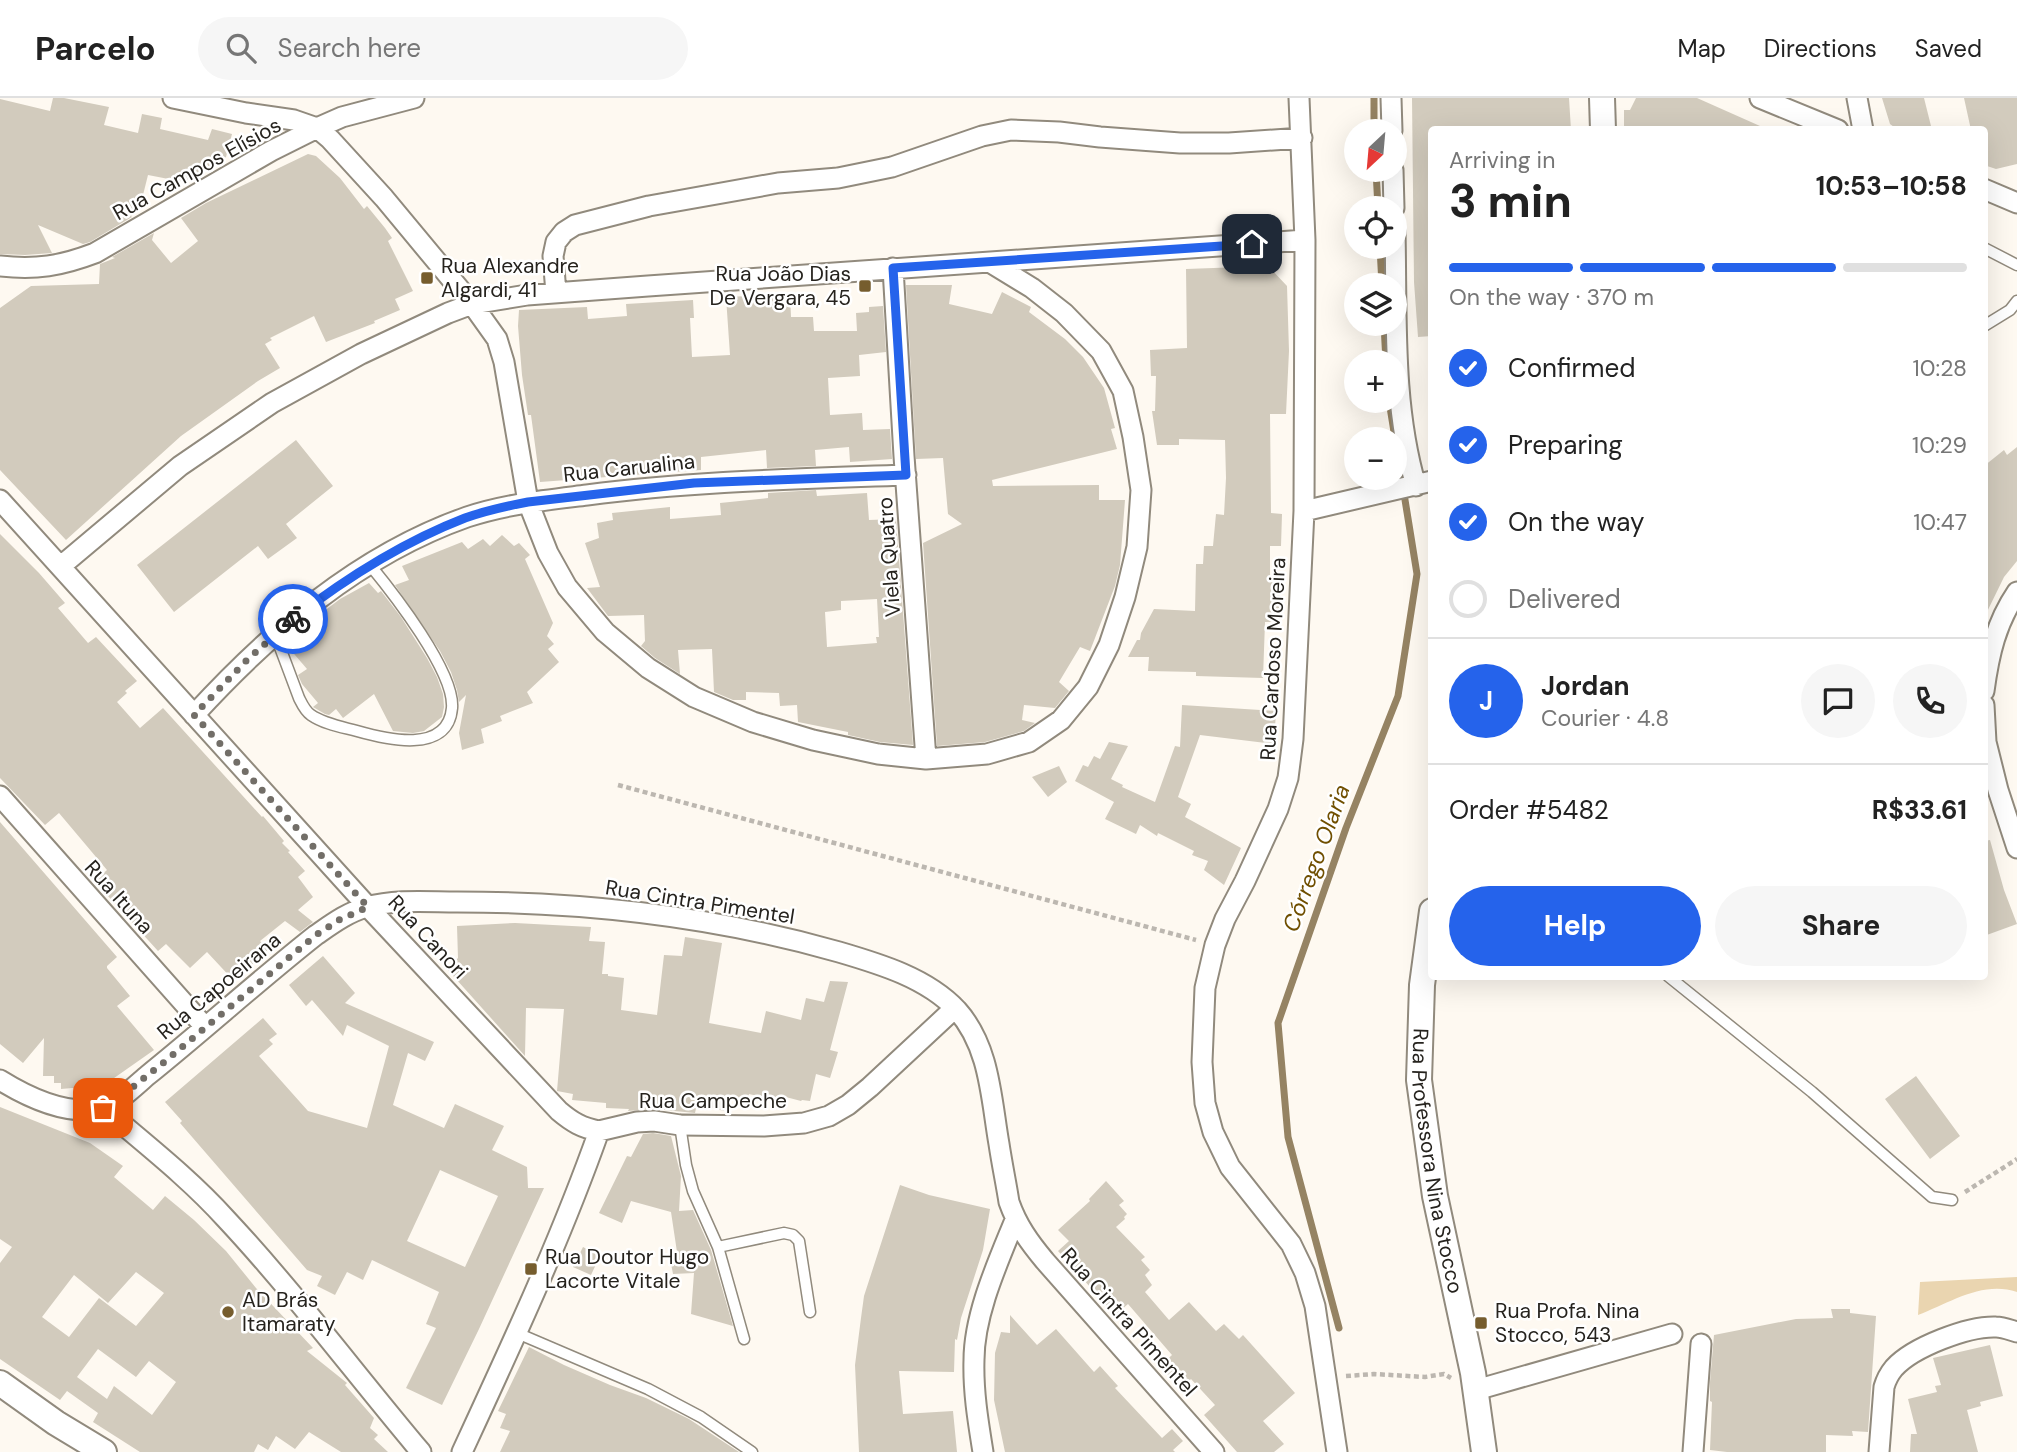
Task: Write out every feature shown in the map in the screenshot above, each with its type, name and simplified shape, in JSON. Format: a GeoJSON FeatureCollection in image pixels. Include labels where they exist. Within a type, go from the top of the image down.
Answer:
{"type":"FeatureCollection","features":[{"type":"Feature","properties":{"kind":"street"},"geometry":{"type":"LineString","coordinates":[[173,98],[294,120],[317,128],[376,190],[472,304],[497,339],[504,362],[528,502],[548,554],[566,587],[605,632],[648,668],[694,697],[753,722],[813,740],[878,754],[926,759],[987,754],[1030,742],[1061,720],[1088,687],[1109,645],[1125,597],[1137,547],[1140,490],[1123,391],[1101,352],[1064,313],[1032,288],[991,262]]}},
{"type":"Feature","properties":{"kind":"street","name":"Rua Campos Elísios"},"geometry":{"type":"LineString","coordinates":[[0,266],[44,267],[68,263],[95,253],[271,151],[317,128],[342,117],[414,98]]}},
{"type":"Feature","properties":{"kind":"street","name":"Rua Cardoso Moreira"},"geometry":{"type":"LineString","coordinates":[[1299,98],[1305,240],[1304,511],[1293,739],[1288,778],[1278,809],[1225,919],[1215,946],[1205,988],[1202,1062],[1205,1102],[1213,1132],[1230,1167],[1291,1244],[1305,1273],[1315,1306],[1336,1452]]}},
{"type":"Feature","properties":{"kind":"street"},"geometry":{"type":"LineString","coordinates":[[1391,98],[1392,119]]}},
{"type":"Feature","properties":{"kind":"street"},"geometry":{"type":"LineString","coordinates":[[1602,98],[1603,126]]}},
{"type":"Feature","properties":{"kind":"street"},"geometry":{"type":"LineString","coordinates":[[1759,98],[1828,126]]}},
{"type":"Feature","properties":{"kind":"street"},"geometry":{"type":"LineString","coordinates":[[1857,98],[1862,126]]}},
{"type":"Feature","properties":{"kind":"street"},"geometry":{"type":"LineString","coordinates":[[556,293],[553,256],[556,242],[564,232],[575,225],[649,206],[779,183],[838,178],[892,167],[982,136],[1011,130],[1180,143],[1302,138]]}},
{"type":"Feature","properties":{"kind":"street"},"geometry":{"type":"LineString","coordinates":[[1988,192],[2017,203]]}},
{"type":"Feature","properties":{"kind":"street"},"geometry":{"type":"LineString","coordinates":[[61,566],[180,466],[272,403],[361,354],[472,304],[556,293],[1305,240]]}},
{"type":"Feature","properties":{"kind":"street"},"geometry":{"type":"LineString","coordinates":[[1304,511],[1418,485],[1407,449],[1400,409],[1396,259]]}},
{"type":"Feature","properties":{"kind":"street","name":"Viela Quatro"},"geometry":{"type":"LineString","coordinates":[[893,268],[926,759]]}},
{"type":"Feature","properties":{"kind":"street","name":"Rua Carualina"},"geometry":{"type":"LineString","coordinates":[[194,715],[247,660],[313,603],[370,565],[467,517],[528,502],[694,483],[906,475]]}},
{"type":"Feature","properties":{"kind":"street","name":"Rua Canori"},"geometry":{"type":"LineString","coordinates":[[0,500],[368,907],[559,1111],[573,1123],[599,1131]]}},
{"type":"Feature","properties":{"kind":"street"},"geometry":{"type":"LineString","coordinates":[[1988,665],[2003,613],[2017,592]]}},
{"type":"Feature","properties":{"kind":"street"},"geometry":{"type":"LineString","coordinates":[[1988,750],[2017,848]]}},
{"type":"Feature","properties":{"kind":"street","name":"Rua Ituna"},"geometry":{"type":"LineString","coordinates":[[0,796],[205,1027]]}},
{"type":"Feature","properties":{"kind":"street","name":"Rua Cintra Pimentel"},"geometry":{"type":"LineString","coordinates":[[368,907],[421,902],[597,908],[747,929],[807,943],[886,967],[935,992],[955,1008],[970,1026],[983,1055],[1009,1202],[1015,1220],[1027,1240],[1214,1452]]}},
{"type":"Feature","properties":{"kind":"street","name":"Rua Capoeirana"},"geometry":{"type":"LineString","coordinates":[[103,1108],[316,935],[339,920],[368,907]]}},
{"type":"Feature","properties":{"kind":"street","name":"Rua Professora Nina Stocco"},"geometry":{"type":"LineString","coordinates":[[1428,941],[1422,985],[1419,1080],[1435,1196],[1476,1392],[1484,1452]]}},
{"type":"Feature","properties":{"kind":"street","name":"Rua Campeche"},"geometry":{"type":"LineString","coordinates":[[599,1131],[637,1122],[764,1126],[804,1123],[829,1116],[849,1105],[870,1087],[955,1008]]}},
{"type":"Feature","properties":{"kind":"street"},"geometry":{"type":"LineString","coordinates":[[0,1080],[57,1107],[79,1110],[103,1108],[184,1178],[224,1216],[259,1255],[421,1452]]}},
{"type":"Feature","properties":{"kind":"street"},"geometry":{"type":"LineString","coordinates":[[462,1452],[558,1238],[599,1131]]}},
{"type":"Feature","properties":{"kind":"street"},"geometry":{"type":"LineString","coordinates":[[984,1452],[976,1408],[973,1357],[980,1317],[1015,1220]]}},
{"type":"Feature","properties":{"kind":"street"},"geometry":{"type":"LineString","coordinates":[[1879,1452],[1881,1402],[1887,1377],[1904,1359],[1921,1349],[1982,1328],[1998,1326],[2017,1332]]}},
{"type":"Feature","properties":{"kind":"street"},"geometry":{"type":"LineString","coordinates":[[1476,1392],[1672,1334]]}},
{"type":"Feature","properties":{"kind":"street"},"geometry":{"type":"LineString","coordinates":[[1693,1452],[1701,1344]]}},
{"type":"Feature","properties":{"kind":"street"},"geometry":{"type":"LineString","coordinates":[[0,1383],[56,1423],[104,1452]]}},
{"type":"Feature","properties":{"kind":"lane"},"geometry":{"type":"LineString","coordinates":[[1988,250],[2017,265]]}},
{"type":"Feature","properties":{"kind":"lane"},"geometry":{"type":"LineString","coordinates":[[1988,324],[2010,310],[2017,301]]}},
{"type":"Feature","properties":{"kind":"lane"},"geometry":{"type":"LineString","coordinates":[[275,634],[299,698],[310,715],[341,727],[392,740],[420,740],[433,736],[443,728],[452,713],[453,704],[443,673],[414,624],[370,565]]}},
{"type":"Feature","properties":{"kind":"lane"},"geometry":{"type":"LineString","coordinates":[[1673,980],[1812,1092],[1932,1197],[1952,1200]]}},
{"type":"Feature","properties":{"kind":"lane"},"geometry":{"type":"LineString","coordinates":[[680,1125],[693,1191],[718,1247],[744,1339]]}},
{"type":"Feature","properties":{"kind":"lane"},"geometry":{"type":"LineString","coordinates":[[718,1247],[784,1233],[793,1235],[799,1241],[810,1312]]}},
{"type":"Feature","properties":{"kind":"lane"},"geometry":{"type":"LineString","coordinates":[[517,1334],[648,1389],[701,1417],[752,1452]]}},
{"type":"Feature","properties":{"kind":"path"},"geometry":{"type":"LineString","coordinates":[[618,785],[1215,946]]}},
{"type":"Feature","properties":{"kind":"path"},"geometry":{"type":"LineString","coordinates":[[1952,1200],[2017,1159]]}},
{"type":"Feature","properties":{"kind":"path"},"geometry":{"type":"LineString","coordinates":[[1326,1378],[1374,1374],[1425,1377],[1444,1374],[1454,1380],[1460,1395],[1476,1392]]}},
{"type":"Feature","properties":{"kind":"shaded area"},"geometry":{"type":"Polygon","coordinates":[[[2017,1277],[2017,1292],[1992,1289],[1966,1294],[1918,1315],[1920,1282],[2017,1277]]]}},
{"type":"Feature","properties":{"kind":"building"},"geometry":{"type":"Polygon","coordinates":[[[53,98],[109,107],[104,125],[138,133],[142,114],[162,118],[160,129],[208,140],[212,129],[232,134],[226,157],[184,182],[148,175],[139,211],[90,242],[83,244],[38,225],[52,253],[0,254],[0,99],[50,111],[53,98]]]}},
{"type":"Feature","properties":{"kind":"building"},"geometry":{"type":"Polygon","coordinates":[[[1412,98],[1569,98],[1571,126],[1428,126],[1428,336],[1418,337],[1414,282],[1412,98]]]}},
{"type":"Feature","properties":{"kind":"building"},"geometry":{"type":"Polygon","coordinates":[[[1636,98],[1697,98],[1760,126],[1624,126],[1624,110],[1630,110],[1636,98]]]}},
{"type":"Feature","properties":{"kind":"building"},"geometry":{"type":"Polygon","coordinates":[[[1882,98],[1924,98],[1931,126],[1890,124],[1882,98]]]}},
{"type":"Feature","properties":{"kind":"building"},"geometry":{"type":"Polygon","coordinates":[[[1964,98],[2017,98],[2017,164],[1996,169],[1988,166],[1988,126],[1970,126],[1964,98]]]}},
{"type":"Feature","properties":{"kind":"building"},"geometry":{"type":"Polygon","coordinates":[[[308,154],[316,156],[340,178],[364,209],[367,206],[385,228],[392,238],[388,241],[413,291],[395,299],[400,310],[326,342],[314,316],[270,338],[272,340],[265,344],[280,368],[181,436],[66,540],[0,470],[0,308],[31,286],[99,284],[100,264],[115,258],[112,257],[154,233],[152,240],[171,263],[198,241],[181,218],[206,203],[308,154]]]}},
{"type":"Feature","properties":{"kind":"building"},"geometry":{"type":"Polygon","coordinates":[[[1268,266],[1287,286],[1289,351],[1286,414],[1270,414],[1271,513],[1282,514],[1281,546],[1270,546],[1270,579],[1280,580],[1279,612],[1277,622],[1265,622],[1263,678],[1148,671],[1149,657],[1128,657],[1137,640],[1140,640],[1154,609],[1195,611],[1196,564],[1203,564],[1204,546],[1213,546],[1216,514],[1224,515],[1226,478],[1225,440],[1179,439],[1179,445],[1157,445],[1152,411],[1155,411],[1156,376],[1151,376],[1150,350],[1187,348],[1186,269],[1268,266]]]}},
{"type":"Feature","properties":{"kind":"building"},"geometry":{"type":"Polygon","coordinates":[[[906,285],[952,285],[949,304],[992,314],[1002,292],[1031,307],[1029,312],[1065,339],[1083,357],[1104,388],[1115,428],[1111,429],[1117,449],[992,480],[993,486],[1099,485],[1099,500],[1125,500],[1120,565],[1115,586],[1090,651],[1080,647],[1059,682],[1069,691],[1055,708],[1024,705],[1022,720],[1035,723],[1024,731],[985,742],[937,746],[923,543],[962,524],[948,514],[943,458],[916,459],[906,285]]]}},
{"type":"Feature","properties":{"kind":"building"},"geometry":{"type":"Polygon","coordinates":[[[790,294],[791,317],[813,317],[814,331],[857,331],[856,313],[869,312],[869,307],[883,306],[886,352],[859,355],[860,376],[828,378],[830,415],[862,413],[863,430],[890,429],[892,459],[850,462],[849,447],[815,450],[816,466],[767,468],[766,450],[701,457],[701,470],[540,482],[531,415],[528,415],[522,375],[519,310],[587,307],[588,319],[627,316],[626,304],[693,300],[694,318],[690,318],[692,357],[730,355],[726,297],[790,294]]]}},
{"type":"Feature","properties":{"kind":"building"},"geometry":{"type":"Polygon","coordinates":[[[296,440],[333,486],[286,524],[297,538],[268,559],[258,546],[174,612],[137,565],[296,440]]]}},
{"type":"Feature","properties":{"kind":"building"},"geometry":{"type":"Polygon","coordinates":[[[2017,447],[2017,561],[2004,577],[1988,610],[1988,463],[2004,450],[2007,455],[2017,447]]]}},
{"type":"Feature","properties":{"kind":"building"},"geometry":{"type":"Polygon","coordinates":[[[816,490],[817,496],[867,493],[869,520],[896,519],[913,745],[880,742],[848,735],[848,732],[798,722],[797,705],[780,706],[779,693],[746,692],[746,700],[733,700],[714,692],[712,649],[678,650],[680,674],[641,646],[645,641],[644,615],[608,616],[587,588],[600,587],[585,543],[599,538],[597,523],[613,520],[612,513],[670,507],[670,519],[721,515],[720,503],[768,498],[768,493],[816,490]],[[877,599],[841,601],[841,610],[825,612],[827,647],[877,643],[876,637],[879,637],[877,599]]]}},
{"type":"Feature","properties":{"kind":"building"},"geometry":{"type":"Polygon","coordinates":[[[0,534],[65,603],[58,608],[88,643],[96,637],[137,681],[117,702],[140,728],[163,708],[263,816],[305,871],[298,877],[313,897],[298,910],[313,922],[300,932],[285,921],[260,941],[268,950],[234,981],[207,952],[190,968],[166,944],[158,951],[98,885],[98,878],[107,870],[59,813],[45,825],[0,778],[0,534]]]}},
{"type":"Feature","properties":{"kind":"building"},"geometry":{"type":"Polygon","coordinates":[[[502,535],[514,546],[519,543],[530,555],[525,559],[553,623],[547,636],[554,644],[548,649],[559,662],[527,692],[533,703],[500,716],[502,721],[481,729],[484,743],[462,750],[459,733],[466,695],[459,702],[451,672],[440,651],[395,585],[409,580],[402,566],[462,542],[468,549],[483,539],[490,546],[502,535]]]}},
{"type":"Feature","properties":{"kind":"building"},"geometry":{"type":"Polygon","coordinates":[[[369,583],[378,593],[381,591],[401,617],[437,677],[443,694],[442,717],[424,731],[393,731],[374,694],[343,718],[336,709],[329,715],[325,714],[313,707],[318,703],[298,675],[307,669],[289,648],[323,619],[319,615],[340,599],[369,583]]]}},
{"type":"Feature","properties":{"kind":"building"},"geometry":{"type":"Polygon","coordinates":[[[1182,705],[1276,711],[1274,744],[1200,735],[1178,797],[1191,804],[1185,817],[1241,848],[1224,885],[1204,870],[1208,861],[1192,855],[1194,851],[1158,833],[1157,836],[1140,825],[1136,834],[1105,819],[1114,802],[1075,781],[1083,765],[1088,767],[1094,756],[1100,759],[1109,742],[1128,746],[1111,779],[1155,802],[1175,746],[1180,747],[1182,705]]]}},
{"type":"Feature","properties":{"kind":"building"},"geometry":{"type":"Polygon","coordinates":[[[1059,766],[1067,782],[1048,797],[1032,777],[1059,766]]]}},
{"type":"Feature","properties":{"kind":"building"},"geometry":{"type":"Polygon","coordinates":[[[0,822],[117,957],[107,968],[130,996],[117,1006],[154,1050],[107,1083],[61,1089],[61,1083],[54,1083],[54,1076],[43,1076],[44,1038],[23,1063],[0,1044],[0,822]]]}},
{"type":"Feature","properties":{"kind":"building"},"geometry":{"type":"Polygon","coordinates":[[[1988,840],[2017,924],[1988,935],[1988,840]]]}},
{"type":"Feature","properties":{"kind":"building"},"geometry":{"type":"Polygon","coordinates":[[[515,923],[591,927],[589,941],[605,942],[602,974],[624,978],[621,1010],[657,1015],[664,955],[682,956],[685,937],[722,943],[709,1023],[761,1033],[766,1011],[801,1020],[806,998],[824,1002],[830,981],[848,982],[830,1050],[838,1052],[830,1078],[816,1074],[810,1101],[749,1094],[747,1100],[728,1095],[724,1111],[697,1104],[695,1113],[654,1109],[628,1111],[629,1109],[606,1108],[606,1103],[572,1100],[573,1094],[557,1091],[564,1009],[526,1008],[525,1056],[447,969],[458,958],[457,926],[515,923]]]}},
{"type":"Feature","properties":{"kind":"building"},"geometry":{"type":"Polygon","coordinates":[[[323,956],[355,993],[345,1003],[434,1042],[425,1061],[408,1053],[393,1105],[444,1128],[455,1104],[504,1126],[492,1150],[527,1167],[528,1188],[544,1188],[442,1405],[406,1388],[436,1328],[426,1324],[439,1292],[372,1260],[363,1280],[347,1272],[335,1295],[317,1286],[322,1276],[307,1270],[180,1123],[182,1121],[165,1102],[263,1018],[277,1034],[269,1040],[273,1044],[259,1056],[308,1111],[367,1128],[389,1046],[347,1025],[343,1036],[312,1000],[306,1006],[289,985],[323,956]],[[440,1170],[407,1241],[465,1267],[498,1196],[440,1170]]]}},
{"type":"Feature","properties":{"kind":"building"},"geometry":{"type":"Polygon","coordinates":[[[1916,1076],[1960,1136],[1930,1159],[1885,1099],[1916,1076]]]}},
{"type":"Feature","properties":{"kind":"building"},"geometry":{"type":"Polygon","coordinates":[[[0,1107],[90,1143],[123,1166],[114,1177],[153,1210],[165,1196],[194,1220],[226,1251],[256,1288],[313,1348],[307,1351],[347,1383],[345,1385],[374,1418],[370,1428],[378,1435],[374,1439],[388,1452],[341,1452],[309,1432],[295,1449],[276,1436],[268,1450],[258,1444],[254,1452],[140,1452],[93,1422],[98,1413],[67,1391],[60,1400],[0,1359],[0,1263],[12,1247],[0,1239],[0,1107]],[[136,1272],[108,1303],[74,1275],[42,1317],[69,1337],[99,1298],[136,1326],[164,1293],[136,1272]],[[98,1349],[77,1377],[107,1399],[114,1386],[152,1415],[176,1382],[149,1361],[136,1377],[98,1349]]]}},
{"type":"Feature","properties":{"kind":"building"},"geometry":{"type":"Polygon","coordinates":[[[643,1134],[671,1136],[681,1176],[679,1211],[693,1210],[711,1250],[733,1326],[691,1314],[694,1273],[673,1274],[669,1253],[677,1252],[671,1212],[631,1201],[622,1223],[599,1213],[627,1156],[631,1157],[643,1134]]]}},
{"type":"Feature","properties":{"kind":"building"},"geometry":{"type":"Polygon","coordinates":[[[1106,1181],[1124,1201],[1119,1205],[1127,1214],[1116,1227],[1145,1257],[1141,1260],[1150,1270],[1145,1275],[1152,1285],[1145,1292],[1169,1320],[1189,1302],[1216,1331],[1224,1324],[1239,1339],[1243,1335],[1295,1393],[1263,1421],[1284,1444],[1274,1452],[1237,1452],[1204,1415],[1215,1405],[1191,1379],[1181,1389],[1160,1366],[1172,1355],[1128,1304],[1115,1315],[1058,1251],[1069,1241],[1058,1230],[1090,1201],[1106,1181]]]}},
{"type":"Feature","properties":{"kind":"building"},"geometry":{"type":"Polygon","coordinates":[[[900,1185],[929,1195],[990,1209],[983,1250],[961,1318],[957,1340],[955,1339],[954,1372],[899,1371],[903,1414],[953,1411],[957,1452],[859,1452],[855,1365],[864,1296],[900,1185]]]}},
{"type":"Feature","properties":{"kind":"building"},"geometry":{"type":"Polygon","coordinates":[[[583,1247],[600,1256],[591,1275],[573,1267],[583,1247]]]}},
{"type":"Feature","properties":{"kind":"building"},"geometry":{"type":"Polygon","coordinates":[[[1831,1309],[1850,1309],[1850,1313],[1876,1316],[1868,1432],[1852,1431],[1853,1436],[1826,1435],[1826,1452],[1710,1450],[1710,1382],[1714,1335],[1796,1319],[1833,1318],[1831,1309]]]}},
{"type":"Feature","properties":{"kind":"building"},"geometry":{"type":"Polygon","coordinates":[[[1010,1315],[1037,1345],[1056,1329],[1094,1372],[1100,1366],[1118,1386],[1115,1388],[1162,1438],[1172,1429],[1183,1441],[1173,1450],[1175,1452],[1005,1452],[994,1400],[995,1353],[1001,1332],[1010,1333],[1010,1315]]]}},
{"type":"Feature","properties":{"kind":"building"},"geometry":{"type":"Polygon","coordinates":[[[1990,1345],[2003,1396],[1980,1402],[1981,1406],[1967,1410],[1978,1452],[1910,1452],[1911,1434],[1917,1434],[1908,1399],[1937,1392],[1935,1386],[1941,1385],[1933,1358],[1990,1345]]]}},
{"type":"Feature","properties":{"kind":"building"},"geometry":{"type":"Polygon","coordinates":[[[529,1347],[689,1419],[739,1452],[500,1452],[510,1431],[500,1428],[506,1414],[498,1411],[529,1347]]]}},
{"type":"Feature","properties":{"kind":"waterway","name":"Córrego Olaria"},"geometry":{"type":"LineString","coordinates":[[1374,98],[1374,119]]}},
{"type":"Feature","properties":{"kind":"waterway","name":"Córrego Olaria"},"geometry":{"type":"LineString","coordinates":[[1377,182],[1377,196]]}},
{"type":"Feature","properties":{"kind":"waterway","name":"Córrego Olaria"},"geometry":{"type":"LineString","coordinates":[[1381,259],[1381,273]]}},
{"type":"Feature","properties":{"kind":"waterway","name":"Córrego Olaria"},"geometry":{"type":"LineString","coordinates":[[1385,336],[1385,350]]}},
{"type":"Feature","properties":{"kind":"waterway","name":"Córrego Olaria"},"geometry":{"type":"LineString","coordinates":[[1339,1328],[1288,1137],[1278,1023],[1346,828],[1398,696],[1417,574],[1391,413]]}},
{"type":"Feature","properties":{"kind":"way so far"},"geometry":{"type":"LineString","coordinates":[[103,1108],[163,1063],[316,935],[339,920],[368,907],[194,715],[247,660],[293,619]]}},
{"type":"Feature","properties":{"kind":"place","name":"Rua Alexandre Algardi, 41"},"geometry":{"type":"Point","coordinates":[427,278]}},
{"type":"Feature","properties":{"kind":"place","name":"Rua João Dias De Vergara, 45"},"geometry":{"type":"Point","coordinates":[865,286]}},
{"type":"Feature","properties":{"kind":"place","name":"Rua Doutor Hugo Lacorte Vitale"},"geometry":{"type":"Point","coordinates":[531,1269]}},
{"type":"Feature","properties":{"kind":"place","name":"AD Brás Itamaraty"},"geometry":{"type":"Point","coordinates":[228,1312]}},
{"type":"Feature","properties":{"kind":"place","name":"Rua Profa. Nina Stocco, 543"},"geometry":{"type":"Point","coordinates":[1481,1323]}},
{"type":"Feature","properties":{"kind":"route"},"geometry":{"type":"LineString","coordinates":[[293,619],[370,565],[404,546],[467,517],[502,508],[528,502],[694,483],[906,475],[893,268],[1252,244]]}}]}
